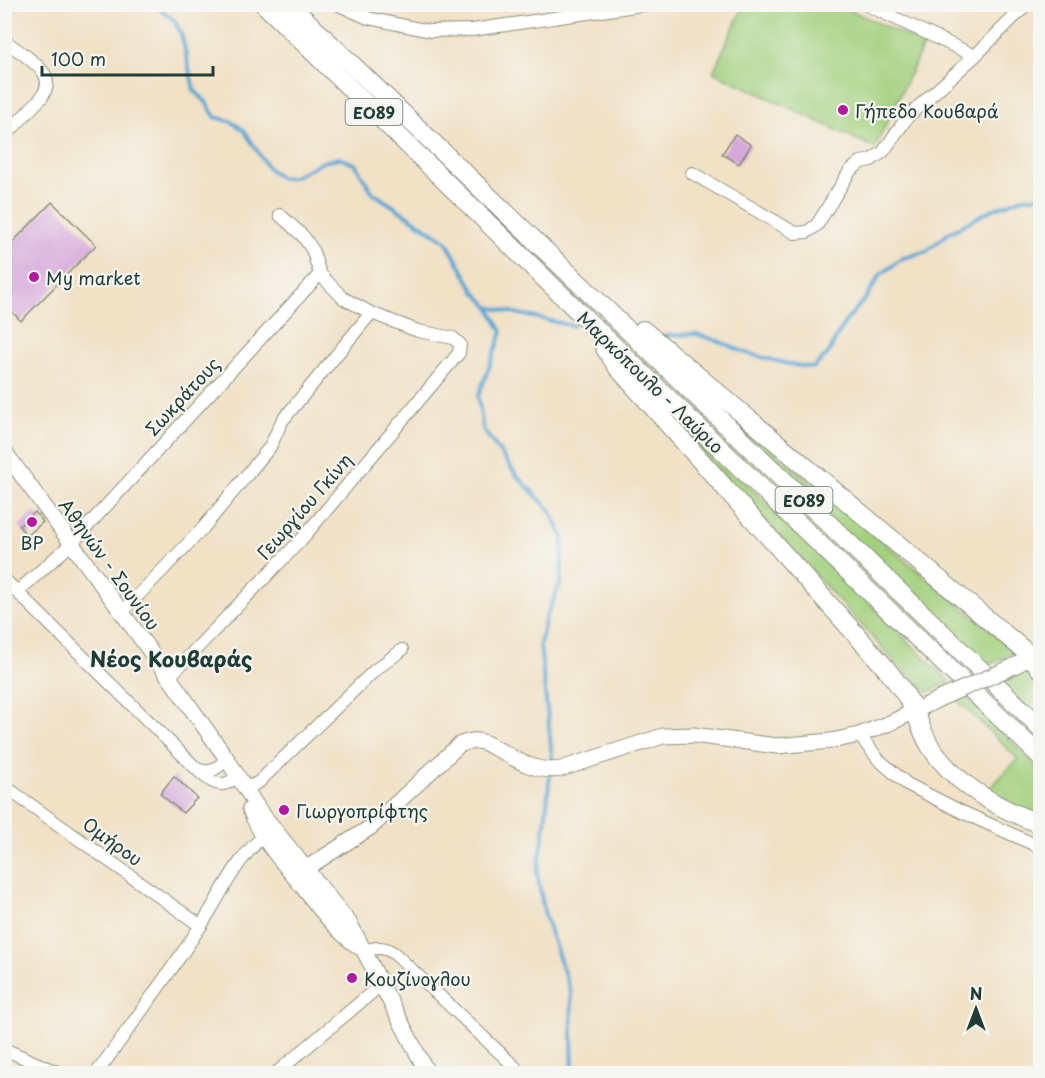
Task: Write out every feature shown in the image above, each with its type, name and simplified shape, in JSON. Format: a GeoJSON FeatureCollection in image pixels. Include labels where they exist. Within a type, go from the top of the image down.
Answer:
{"type":"FeatureCollection","features":[{"type":"Feature","properties":{"kind":"highway","name":"Μαρκόπουλο - Λαύριο"},"geometry":{"type":"LineString","coordinates":[[264,4],[590,323],[1041,756]]}},
{"type":"Feature","properties":{"kind":"highway","name":"Μαρκόπουλο - Λαύριο"},"geometry":{"type":"LineString","coordinates":[[289,4],[1041,728]]}},
{"type":"Feature","properties":{"kind":"highway"},"geometry":{"type":"LineString","coordinates":[[568,272],[589,283],[1038,660]]}},
{"type":"Feature","properties":{"kind":"highway"},"geometry":{"type":"LineString","coordinates":[[590,323],[618,368],[884,666],[903,690],[933,750],[947,768],[970,788],[996,804],[1041,824]]}},
{"type":"Feature","properties":{"kind":"main road","name":"Αθηνών - Σουνίου"},"geometry":{"type":"LineString","coordinates":[[4,451],[227,759],[241,782],[253,817],[300,872],[350,924],[428,1074]]}},
{"type":"Feature","properties":{"kind":"main road"},"geometry":{"type":"LineString","coordinates":[[300,872],[371,827],[459,745],[475,741],[483,742],[542,770],[550,771],[663,736],[693,735],[777,746],[831,741],[859,735],[890,723],[1012,667],[1038,660]]}},
{"type":"Feature","properties":{"kind":"street"},"geometry":{"type":"LineString","coordinates":[[337,4],[368,18],[430,31],[472,30],[649,4]]}},
{"type":"Feature","properties":{"kind":"street"},"geometry":{"type":"LineString","coordinates":[[865,4],[975,56]]}},
{"type":"Feature","properties":{"kind":"street"},"geometry":{"type":"LineString","coordinates":[[692,173],[795,233],[807,232],[817,225],[850,171],[861,162],[871,160],[883,152],[908,116],[975,56],[1027,4]]}},
{"type":"Feature","properties":{"kind":"street"},"geometry":{"type":"LineString","coordinates":[[4,41],[39,68],[45,74],[47,82],[42,97],[4,137]]}},
{"type":"Feature","properties":{"kind":"street"},"geometry":{"type":"LineString","coordinates":[[122,612],[204,527],[270,447],[282,421],[371,314],[344,298],[331,286],[320,273],[312,249],[303,236],[280,215]]}},
{"type":"Feature","properties":{"kind":"street","name":"Σωκράτους"},"geometry":{"type":"LineString","coordinates":[[17,592],[71,544],[320,273]]}},
{"type":"Feature","properties":{"kind":"street","name":"Γεωργίου Γκίνη"},"geometry":{"type":"LineString","coordinates":[[169,677],[301,540],[459,353],[460,344],[453,338],[418,331],[371,314]]}},
{"type":"Feature","properties":{"kind":"street"},"geometry":{"type":"LineString","coordinates":[[4,579],[208,780],[219,784],[259,782],[375,670],[402,650]]}},
{"type":"Feature","properties":{"kind":"street"},"geometry":{"type":"LineString","coordinates":[[859,735],[879,760],[907,784],[979,820],[1041,847]]}},
{"type":"Feature","properties":{"kind":"street"},"geometry":{"type":"LineString","coordinates":[[197,769],[213,771],[227,759]]}},
{"type":"Feature","properties":{"kind":"street","name":"Ομήρου"},"geometry":{"type":"LineString","coordinates":[[4,786],[201,926]]}},
{"type":"Feature","properties":{"kind":"street"},"geometry":{"type":"LineString","coordinates":[[96,1074],[201,926],[242,858],[268,833]]}},
{"type":"Feature","properties":{"kind":"street"},"geometry":{"type":"LineString","coordinates":[[364,951],[381,947],[389,949],[515,1067]]}},
{"type":"Feature","properties":{"kind":"street"},"geometry":{"type":"LineString","coordinates":[[274,1074],[382,984]]}},
{"type":"Feature","properties":{"kind":"street"},"geometry":{"type":"LineString","coordinates":[[4,1048],[61,1074]]}},
{"type":"Feature","properties":{"kind":"green space","name":"Γήπεδο Κουβαρά"},"geometry":{"type":"Polygon","coordinates":[[[744,5],[839,5],[924,44],[875,148],[713,72],[744,5]]]}},
{"type":"Feature","properties":{"kind":"green space"},"geometry":{"type":"Polygon","coordinates":[[[671,366],[1016,652],[984,667],[671,366]]]}},
{"type":"Feature","properties":{"kind":"green space"},"geometry":{"type":"Polygon","coordinates":[[[635,375],[950,682],[928,692],[908,676],[634,377],[635,375]]]}},
{"type":"Feature","properties":{"kind":"green space"},"geometry":{"type":"Polygon","coordinates":[[[1032,669],[1040,680],[1040,722],[1001,683],[1032,669]]]}},
{"type":"Feature","properties":{"kind":"green space"},"geometry":{"type":"Polygon","coordinates":[[[965,696],[1040,770],[1040,821],[987,791],[1018,759],[957,700],[965,696]]]}},
{"type":"Feature","properties":{"kind":"building"},"geometry":{"type":"Polygon","coordinates":[[[735,134],[751,145],[739,164],[722,154],[735,134]]]}},
{"type":"Feature","properties":{"kind":"building","name":"My market"},"geometry":{"type":"Polygon","coordinates":[[[52,202],[96,245],[21,321],[4,304],[4,251],[52,202]]]}},
{"type":"Feature","properties":{"kind":"building"},"geometry":{"type":"Polygon","coordinates":[[[35,512],[43,522],[27,536],[19,526],[35,512]]]}},
{"type":"Feature","properties":{"kind":"building"},"geometry":{"type":"Polygon","coordinates":[[[174,776],[197,798],[183,813],[160,794],[174,776]]]}},
{"type":"Feature","properties":{"kind":"waterway"},"geometry":{"type":"LineString","coordinates":[[153,4],[174,20],[181,33],[194,90],[206,102],[215,117],[230,121],[244,130],[268,168],[281,178],[293,177],[323,162],[339,158],[355,164],[373,193],[446,241],[475,292],[489,307],[573,326]]}},
{"type":"Feature","properties":{"kind":"waterway"},"geometry":{"type":"LineString","coordinates":[[662,336],[696,334],[746,353],[813,368],[827,355],[845,322],[866,298],[880,275],[903,258],[927,251],[947,234],[989,211],[1023,198],[1040,196]]}},
{"type":"Feature","properties":{"kind":"waterway"},"geometry":{"type":"LineString","coordinates":[[489,307],[502,332],[478,397],[483,429],[517,476],[550,510],[563,537],[561,582],[545,620],[540,645],[552,755],[551,767]]}},
{"type":"Feature","properties":{"kind":"waterway"},"geometry":{"type":"LineString","coordinates":[[550,774],[537,873],[545,916],[571,993],[573,1074]]}},
{"type":"Feature","properties":{"kind":"place","name":"Γήπεδο Κουβαρά"},"geometry":{"type":"Point","coordinates":[843,110]}},
{"type":"Feature","properties":{"kind":"place","name":"My market"},"geometry":{"type":"Point","coordinates":[34,277]}},
{"type":"Feature","properties":{"kind":"place","name":"BP"},"geometry":{"type":"Point","coordinates":[32,522]}},
{"type":"Feature","properties":{"kind":"place","name":"Γιωργοπρίφτης"},"geometry":{"type":"Point","coordinates":[284,810]}},
{"type":"Feature","properties":{"kind":"place","name":"Κουζίνογλου"},"geometry":{"type":"Point","coordinates":[352,978]}},
{"type":"Feature","properties":{"kind":"district","name":"Νέος Κουβαράς"},"geometry":{"type":"Point","coordinates":[171,658]}}]}
